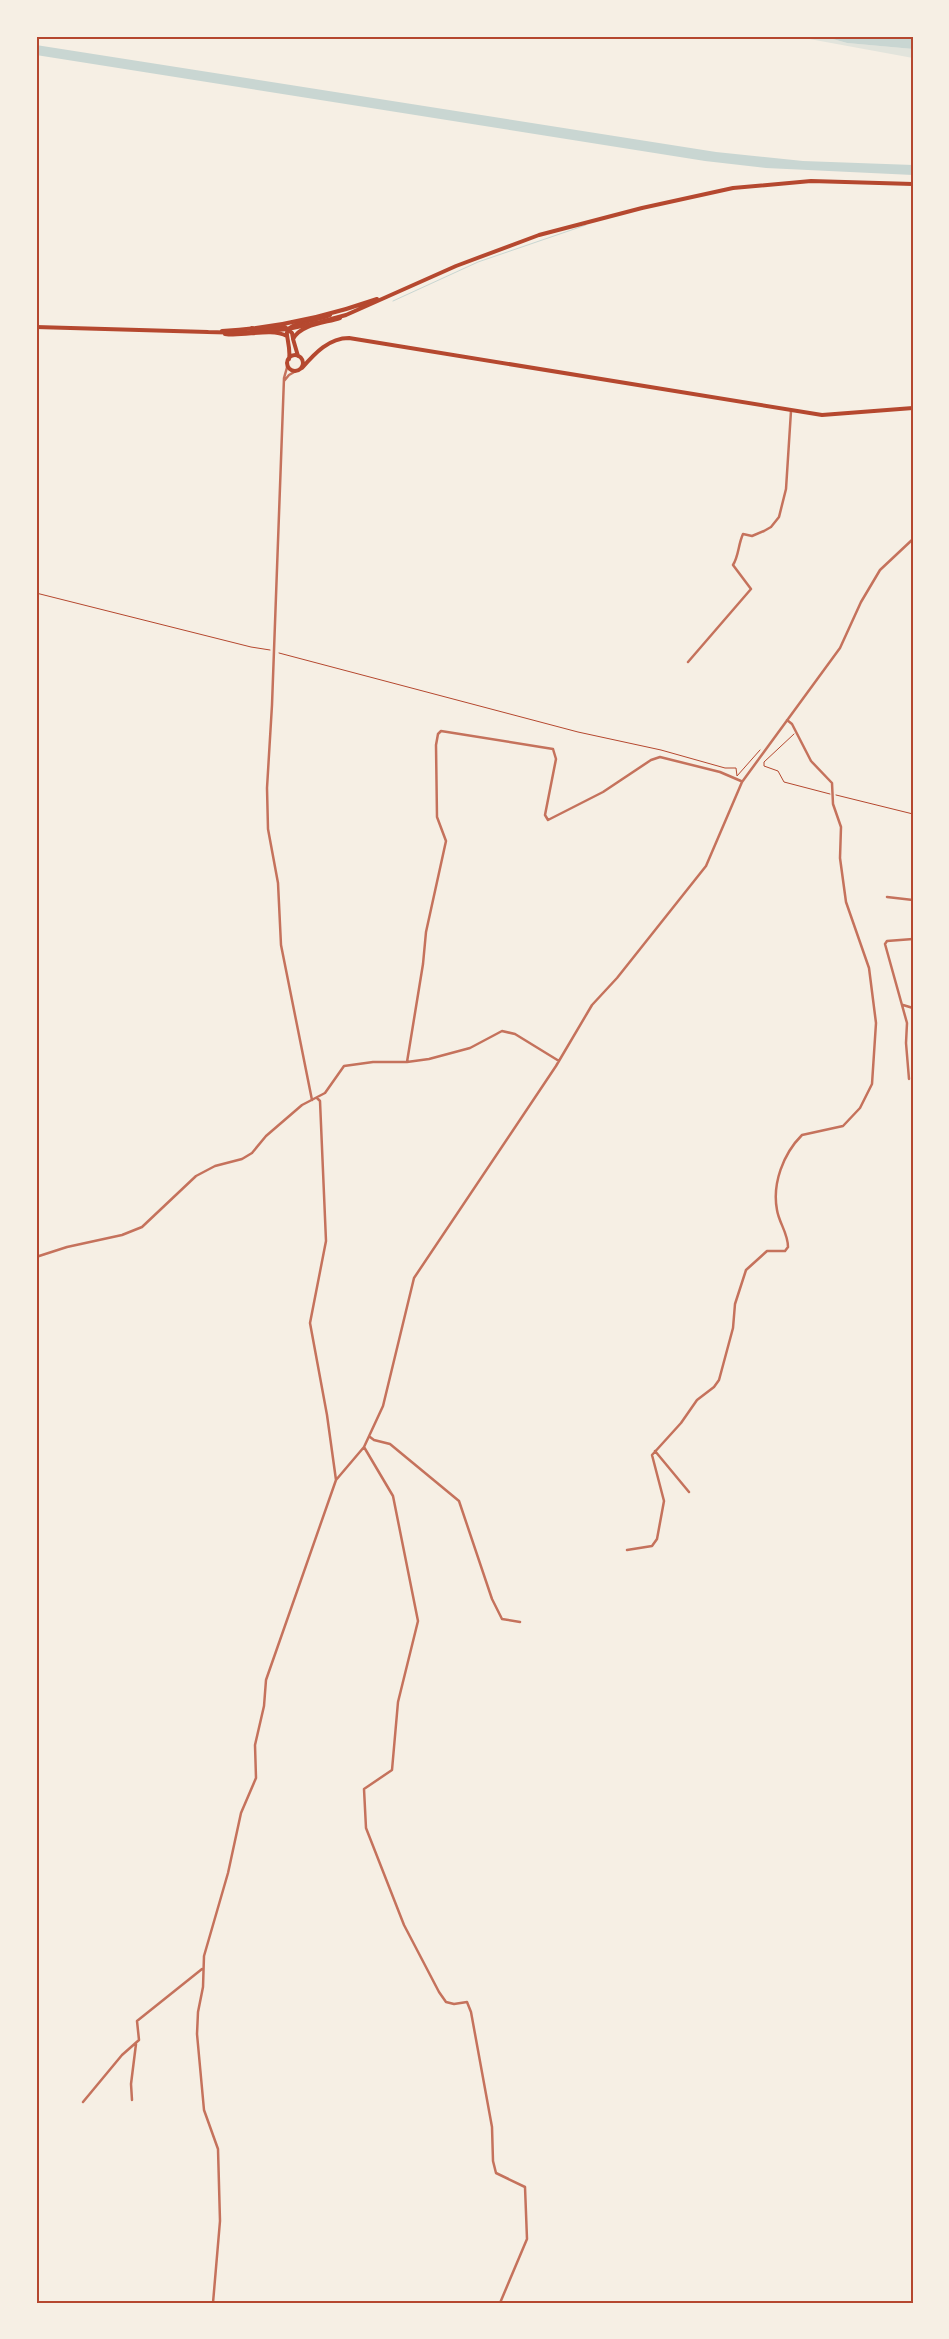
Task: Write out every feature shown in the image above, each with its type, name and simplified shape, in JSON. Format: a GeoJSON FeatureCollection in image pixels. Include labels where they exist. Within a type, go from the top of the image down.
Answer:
{"type":"FeatureCollection","features":[{"type":"Feature","properties":{"kind":"main road"},"geometry":{"type":"LineString","coordinates":[[294,339],[303,329],[346,315],[474,259],[538,236],[642,208],[727,189],[779,182],[913,184]]}},
{"type":"Feature","properties":{"kind":"main road"},"geometry":{"type":"LineString","coordinates":[[395,292],[320,319],[292,326],[288,329],[287,336],[290,347],[288,364],[292,370],[296,371],[302,368],[334,340],[342,338],[365,340],[822,415],[913,408]]}},
{"type":"Feature","properties":{"kind":"main road"},"geometry":{"type":"LineString","coordinates":[[207,332],[274,326],[330,315]]}},
{"type":"Feature","properties":{"kind":"main road"},"geometry":{"type":"LineString","coordinates":[[225,334],[288,329],[346,315]]}},
{"type":"Feature","properties":{"kind":"main road"},"geometry":{"type":"LineString","coordinates":[[36,327],[207,332],[242,335],[278,333],[287,336]]}},
{"type":"Feature","properties":{"kind":"main road"},"geometry":{"type":"LineString","coordinates":[[252,328],[257,330],[284,327],[288,329],[303,361],[302,368]]}},
{"type":"Feature","properties":{"kind":"main road"},"geometry":{"type":"LineString","coordinates":[[289,359],[294,355],[316,354]]}},
{"type":"Feature","properties":{"kind":"street"},"geometry":{"type":"LineString","coordinates":[[288,364],[284,382],[272,705],[267,788],[268,829],[278,883],[282,954],[304,1052],[312,1100]]}},
{"type":"Feature","properties":{"kind":"street"},"geometry":{"type":"LineString","coordinates":[[284,382],[286,378],[296,371]]}},
{"type":"Feature","properties":{"kind":"street"},"geometry":{"type":"LineString","coordinates":[[688,662],[751,590],[733,565],[738,556],[738,544],[743,534],[752,536],[764,531],[771,527],[779,516],[786,489],[791,411]]}},
{"type":"Feature","properties":{"kind":"street"},"geometry":{"type":"LineString","coordinates":[[212,2303],[220,2221],[220,2196],[218,2149],[204,2110],[197,2034],[203,1987],[202,1969],[204,1956],[228,1873],[241,1813],[256,1778],[254,1745],[264,1706],[266,1680],[336,1480],[364,1447],[383,1406],[414,1278],[559,1061],[592,1005],[618,978],[706,866],[742,782],[840,648],[861,602],[880,570],[913,540]]}},
{"type":"Feature","properties":{"kind":"street"},"geometry":{"type":"LineString","coordinates":[[627,1550],[652,1546],[657,1541],[664,1501],[652,1457],[681,1423],[698,1398],[714,1387],[719,1380],[733,1328],[735,1304],[746,1270],[768,1251],[787,1250],[788,1248],[786,1233],[777,1209],[778,1175],[784,1162],[802,1135],[838,1128],[847,1123],[865,1100],[872,1084],[876,1028],[870,972],[846,902],[840,858],[841,827],[833,804],[832,786],[829,779],[811,761],[792,724],[787,720]]}},
{"type":"Feature","properties":{"kind":"street"},"geometry":{"type":"LineString","coordinates":[[407,1062],[423,964],[426,932],[446,841],[437,817],[436,746],[438,734],[441,731],[553,749],[556,758],[545,815],[548,820],[603,792],[651,760],[660,757],[720,772],[742,782]]}},
{"type":"Feature","properties":{"kind":"street"},"geometry":{"type":"LineString","coordinates":[[887,896],[913,900]]}},
{"type":"Feature","properties":{"kind":"street"},"geometry":{"type":"LineString","coordinates":[[909,1079],[906,1043],[908,1026],[904,1005],[896,986],[885,944],[887,941],[913,939]]}},
{"type":"Feature","properties":{"kind":"street"},"geometry":{"type":"LineString","coordinates":[[904,1005],[913,1008]]}},
{"type":"Feature","properties":{"kind":"street"},"geometry":{"type":"LineString","coordinates":[[36,1257],[135,1230],[161,1211],[196,1176],[216,1166],[247,1157],[266,1136],[302,1105],[328,1090],[344,1066],[373,1062],[407,1062],[458,1052],[502,1031],[515,1034],[559,1061]]}},
{"type":"Feature","properties":{"kind":"street"},"geometry":{"type":"LineString","coordinates":[[317,1098],[320,1101],[326,1241],[310,1323],[328,1415],[336,1480]]}},
{"type":"Feature","properties":{"kind":"street"},"geometry":{"type":"LineString","coordinates":[[370,1437],[374,1440],[390,1444],[459,1501],[492,1599],[502,1619],[520,1622]]}},
{"type":"Feature","properties":{"kind":"street"},"geometry":{"type":"LineString","coordinates":[[364,1447],[393,1496],[418,1621],[398,1702],[392,1770],[364,1790],[366,1828],[404,1925],[439,1992],[446,2002],[454,2004],[467,2002],[471,2012],[492,2127],[493,2162],[496,2174],[525,2187],[527,2239],[500,2303]]}},
{"type":"Feature","properties":{"kind":"street"},"geometry":{"type":"LineString","coordinates":[[655,1452],[689,1492]]}},
{"type":"Feature","properties":{"kind":"street"},"geometry":{"type":"LineString","coordinates":[[132,2100],[131,2084],[136,2042],[139,2034],[136,2027],[137,2022],[202,1969]]}},
{"type":"Feature","properties":{"kind":"street"},"geometry":{"type":"LineString","coordinates":[[83,2102],[122,2055],[136,2042]]}},
{"type":"Feature","properties":{"kind":"path"},"geometry":{"type":"LineString","coordinates":[[36,593],[273,651],[578,732],[719,766]]}},
{"type":"Feature","properties":{"kind":"path"},"geometry":{"type":"LineString","coordinates":[[784,782],[830,794]]}},
{"type":"Feature","properties":{"kind":"path"},"geometry":{"type":"LineString","coordinates":[[834,795],[913,814]]}},
{"type":"Feature","properties":{"kind":"shaded area"},"geometry":{"type":"Polygon","coordinates":[[[793,36],[822,36],[847,43],[913,49],[913,58],[793,36]]]}},
{"type":"Feature","properties":{"kind":"shaded area"},"geometry":{"type":"Polygon","coordinates":[[[822,36],[913,36],[913,49],[847,43],[822,36]]]}},
{"type":"Feature","properties":{"kind":"shaded area"},"geometry":{"type":"Polygon","coordinates":[[[36,45],[716,152],[803,161],[913,165],[913,175],[766,168],[705,161],[36,55],[36,45]]]}},
{"type":"Feature","properties":{"kind":"waterway"},"geometry":{"type":"LineString","coordinates":[[393,301],[478,262],[586,225]]}}]}
